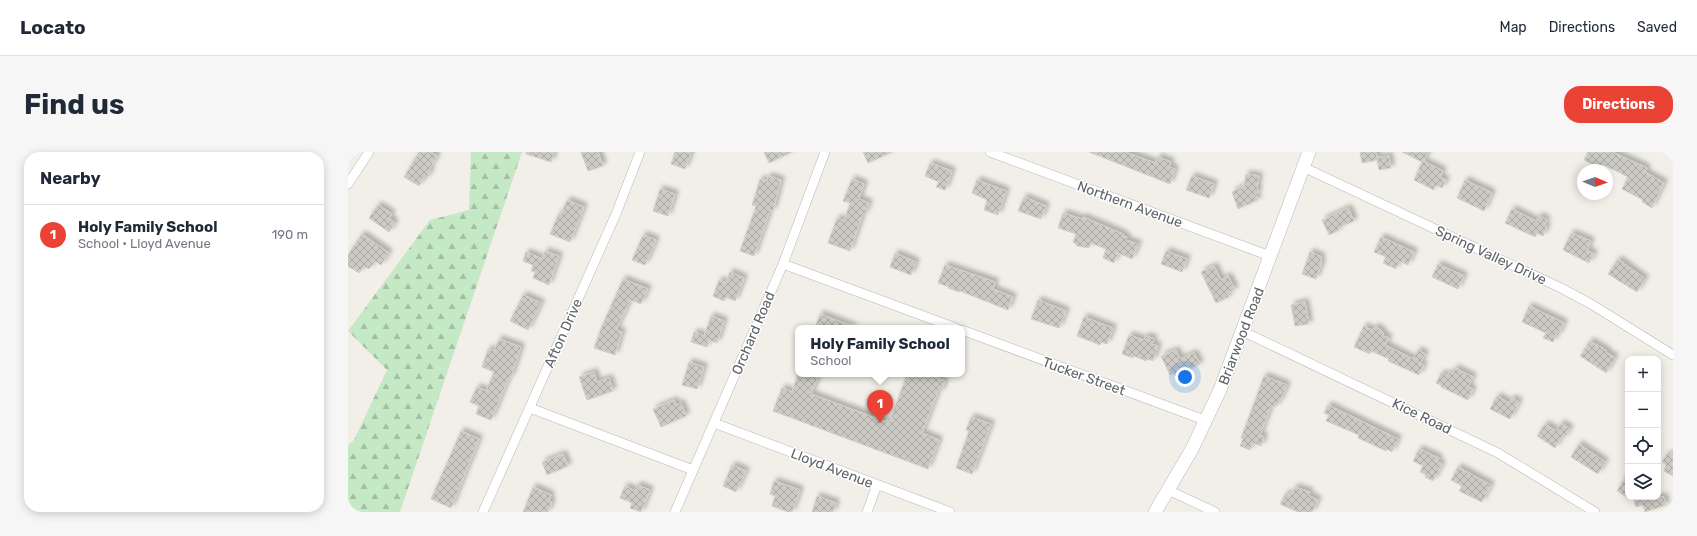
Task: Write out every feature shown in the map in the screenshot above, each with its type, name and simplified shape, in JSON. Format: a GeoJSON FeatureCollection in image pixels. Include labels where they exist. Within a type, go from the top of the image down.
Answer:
{"type":"FeatureCollection","features":[{"type":"Feature","properties":{"kind":"street"},"geometry":{"type":"LineString","coordinates":[[348,184],[369,152]]}},
{"type":"Feature","properties":{"kind":"street","name":"Afton Drive"},"geometry":{"type":"LineString","coordinates":[[483,512],[616,214],[640,152]]}},
{"type":"Feature","properties":{"kind":"street","name":"Orchard Road"},"geometry":{"type":"LineString","coordinates":[[675,512],[783,264],[825,152]]}},
{"type":"Feature","properties":{"kind":"street","name":"Northern Avenue"},"geometry":{"type":"LineString","coordinates":[[990,152],[1270,256]]}},
{"type":"Feature","properties":{"kind":"street","name":"Briarwood Road"},"geometry":{"type":"LineString","coordinates":[[1155,512],[1192,450],[1207,421],[1309,152]]}},
{"type":"Feature","properties":{"kind":"street","name":"Spring Valley Drive"},"geometry":{"type":"LineString","coordinates":[[1303,167],[1554,284],[1591,304],[1673,355]]}},
{"type":"Feature","properties":{"kind":"street"},"geometry":{"type":"LineString","coordinates":[[783,264],[948,325]]}},
{"type":"Feature","properties":{"kind":"street","name":"Tucker Street"},"geometry":{"type":"LineString","coordinates":[[965,331],[1207,421]]}},
{"type":"Feature","properties":{"kind":"street","name":"Kice Road"},"geometry":{"type":"LineString","coordinates":[[1242,332],[1498,453],[1595,512]]}},
{"type":"Feature","properties":{"kind":"street"},"geometry":{"type":"LineString","coordinates":[[530,408],[693,470]]}},
{"type":"Feature","properties":{"kind":"street","name":"Lloyd Avenue"},"geometry":{"type":"LineString","coordinates":[[714,424],[950,512]]}},
{"type":"Feature","properties":{"kind":"street"},"geometry":{"type":"LineString","coordinates":[[867,512],[877,485]]}},
{"type":"Feature","properties":{"kind":"street"},"geometry":{"type":"LineString","coordinates":[[1168,490],[1215,512]]}},
{"type":"Feature","properties":{"kind":"green space"},"geometry":{"type":"Polygon","coordinates":[[[471,152],[522,152],[400,512],[348,512],[348,445],[354,440],[387,370],[348,331],[430,220],[469,210],[471,152]]]}},
{"type":"Feature","properties":{"kind":"building"},"geometry":{"type":"Polygon","coordinates":[[[419,152],[431,152],[437,156],[429,170],[431,171],[426,179],[424,177],[419,186],[404,177],[419,152]]]}},
{"type":"Feature","properties":{"kind":"building"},"geometry":{"type":"Polygon","coordinates":[[[526,152],[554,152],[551,162],[526,154],[526,152]]]}},
{"type":"Feature","properties":{"kind":"building"},"geometry":{"type":"Polygon","coordinates":[[[581,152],[598,152],[603,166],[588,171],[581,152]]]}},
{"type":"Feature","properties":{"kind":"building"},"geometry":{"type":"Polygon","coordinates":[[[675,152],[691,152],[685,169],[671,164],[675,152]]]}},
{"type":"Feature","properties":{"kind":"building"},"geometry":{"type":"Polygon","coordinates":[[[764,152],[792,152],[769,163],[764,152]]]}},
{"type":"Feature","properties":{"kind":"building"},"geometry":{"type":"Polygon","coordinates":[[[863,152],[892,152],[868,163],[863,152]]]}},
{"type":"Feature","properties":{"kind":"building"},"geometry":{"type":"Polygon","coordinates":[[[1089,152],[1125,152],[1155,163],[1158,157],[1171,162],[1169,167],[1175,169],[1170,184],[1089,152]]]}},
{"type":"Feature","properties":{"kind":"building"},"geometry":{"type":"Polygon","coordinates":[[[1360,152],[1376,152],[1377,158],[1389,156],[1391,168],[1379,170],[1377,160],[1362,163],[1360,152]]]}},
{"type":"Feature","properties":{"kind":"building"},"geometry":{"type":"Polygon","coordinates":[[[1402,152],[1428,152],[1423,161],[1443,171],[1440,177],[1446,180],[1442,188],[1436,185],[1434,190],[1414,180],[1422,162],[1402,152]]]}},
{"type":"Feature","properties":{"kind":"building"},"geometry":{"type":"Polygon","coordinates":[[[1588,152],[1612,152],[1647,168],[1645,172],[1664,183],[1652,208],[1642,202],[1643,200],[1622,189],[1628,177],[1613,170],[1613,164],[1592,164],[1584,160],[1588,152]]]}},
{"type":"Feature","properties":{"kind":"building"},"geometry":{"type":"Polygon","coordinates":[[[930,163],[952,171],[945,190],[936,187],[939,182],[925,176],[930,163]]]}},
{"type":"Feature","properties":{"kind":"building"},"geometry":{"type":"Polygon","coordinates":[[[1246,174],[1259,176],[1257,188],[1259,192],[1255,194],[1258,200],[1238,209],[1232,192],[1244,186],[1246,174]]]}},
{"type":"Feature","properties":{"kind":"building"},"geometry":{"type":"Polygon","coordinates":[[[768,176],[781,180],[773,211],[770,210],[754,256],[740,251],[756,206],[752,205],[760,179],[767,181],[768,176]]]}},
{"type":"Feature","properties":{"kind":"building"},"geometry":{"type":"Polygon","coordinates":[[[1192,176],[1214,184],[1209,198],[1186,190],[1192,176]]]}},
{"type":"Feature","properties":{"kind":"building"},"geometry":{"type":"Polygon","coordinates":[[[852,179],[864,184],[859,199],[869,203],[865,214],[863,213],[850,251],[828,243],[837,218],[844,221],[850,203],[843,201],[852,179]]]}},
{"type":"Feature","properties":{"kind":"building"},"geometry":{"type":"Polygon","coordinates":[[[977,180],[1006,191],[998,215],[984,210],[987,200],[972,193],[977,180]]]}},
{"type":"Feature","properties":{"kind":"building"},"geometry":{"type":"Polygon","coordinates":[[[1465,180],[1492,193],[1484,211],[1457,198],[1465,180]]]}},
{"type":"Feature","properties":{"kind":"building"},"geometry":{"type":"Polygon","coordinates":[[[660,189],[675,194],[668,216],[653,211],[660,189]]]}},
{"type":"Feature","properties":{"kind":"building"},"geometry":{"type":"Polygon","coordinates":[[[1024,197],[1046,206],[1041,219],[1018,211],[1024,197]]]}},
{"type":"Feature","properties":{"kind":"building"},"geometry":{"type":"Polygon","coordinates":[[[567,200],[584,207],[570,242],[550,234],[559,213],[561,214],[567,200]]]}},
{"type":"Feature","properties":{"kind":"building"},"geometry":{"type":"Polygon","coordinates":[[[378,205],[392,214],[389,218],[395,223],[389,232],[369,218],[378,205]]]}},
{"type":"Feature","properties":{"kind":"building"},"geometry":{"type":"Polygon","coordinates":[[[1348,208],[1354,221],[1338,228],[1339,230],[1329,235],[1322,220],[1348,208]]]}},
{"type":"Feature","properties":{"kind":"building"},"geometry":{"type":"Polygon","coordinates":[[[1512,209],[1536,221],[1539,216],[1547,220],[1544,226],[1547,227],[1543,236],[1537,233],[1535,237],[1505,223],[1512,209]]]}},
{"type":"Feature","properties":{"kind":"building"},"geometry":{"type":"Polygon","coordinates":[[[1063,213],[1082,219],[1083,217],[1123,234],[1123,236],[1127,237],[1126,240],[1138,244],[1132,259],[1118,253],[1114,263],[1103,258],[1106,249],[1091,243],[1089,248],[1077,246],[1073,242],[1076,234],[1058,228],[1063,213]]]}},
{"type":"Feature","properties":{"kind":"building"},"geometry":{"type":"Polygon","coordinates":[[[1571,233],[1591,241],[1587,250],[1594,254],[1589,263],[1563,250],[1571,233]]]}},
{"type":"Feature","properties":{"kind":"building"},"geometry":{"type":"Polygon","coordinates":[[[362,234],[389,253],[381,265],[375,261],[369,269],[364,266],[359,273],[348,266],[348,255],[362,234]]]}},
{"type":"Feature","properties":{"kind":"building"},"geometry":{"type":"Polygon","coordinates":[[[643,235],[656,240],[645,265],[632,260],[643,235]]]}},
{"type":"Feature","properties":{"kind":"building"},"geometry":{"type":"Polygon","coordinates":[[[1381,237],[1414,252],[1408,265],[1399,261],[1396,269],[1383,263],[1386,257],[1374,252],[1381,237]]]}},
{"type":"Feature","properties":{"kind":"building"},"geometry":{"type":"Polygon","coordinates":[[[545,251],[559,256],[549,285],[533,278],[535,272],[531,271],[533,265],[523,261],[526,252],[542,259],[545,251]]]}},
{"type":"Feature","properties":{"kind":"building"},"geometry":{"type":"Polygon","coordinates":[[[1166,251],[1187,259],[1182,272],[1161,264],[1166,251]]]}},
{"type":"Feature","properties":{"kind":"building"},"geometry":{"type":"Polygon","coordinates":[[[1310,252],[1322,257],[1320,262],[1322,262],[1316,279],[1302,274],[1310,252]]]}},
{"type":"Feature","properties":{"kind":"building"},"geometry":{"type":"Polygon","coordinates":[[[895,253],[916,262],[911,275],[890,267],[895,253]]]}},
{"type":"Feature","properties":{"kind":"building"},"geometry":{"type":"Polygon","coordinates":[[[1618,259],[1645,279],[1637,292],[1608,274],[1618,259]]]}},
{"type":"Feature","properties":{"kind":"building"},"geometry":{"type":"Polygon","coordinates":[[[1438,264],[1464,276],[1458,289],[1432,277],[1438,264]]]}},
{"type":"Feature","properties":{"kind":"building"},"geometry":{"type":"Polygon","coordinates":[[[945,265],[995,282],[993,289],[1013,297],[1008,310],[938,283],[945,265]]]}},
{"type":"Feature","properties":{"kind":"building"},"geometry":{"type":"Polygon","coordinates":[[[1214,266],[1221,280],[1228,276],[1235,290],[1227,293],[1229,297],[1216,303],[1201,272],[1214,266]]]}},
{"type":"Feature","properties":{"kind":"building"},"geometry":{"type":"Polygon","coordinates":[[[730,272],[744,278],[735,301],[726,297],[724,301],[713,296],[719,280],[726,283],[730,272]]]}},
{"type":"Feature","properties":{"kind":"building"},"geometry":{"type":"Polygon","coordinates":[[[623,279],[648,289],[641,304],[630,300],[616,330],[622,332],[615,355],[594,348],[623,279]]]}},
{"type":"Feature","properties":{"kind":"building"},"geometry":{"type":"Polygon","coordinates":[[[523,295],[541,303],[528,330],[510,321],[523,295]]]}},
{"type":"Feature","properties":{"kind":"building"},"geometry":{"type":"Polygon","coordinates":[[[1038,300],[1066,311],[1059,328],[1031,319],[1038,300]]]}},
{"type":"Feature","properties":{"kind":"building"},"geometry":{"type":"Polygon","coordinates":[[[1305,302],[1309,324],[1295,326],[1291,305],[1305,302]]]}},
{"type":"Feature","properties":{"kind":"building"},"geometry":{"type":"Polygon","coordinates":[[[1529,306],[1564,323],[1558,336],[1556,335],[1553,342],[1543,338],[1546,333],[1522,322],[1529,306]]]}},
{"type":"Feature","properties":{"kind":"building"},"geometry":{"type":"Polygon","coordinates":[[[820,314],[849,325],[816,325],[820,314]]]}},
{"type":"Feature","properties":{"kind":"building"},"geometry":{"type":"Polygon","coordinates":[[[711,316],[724,321],[717,343],[709,340],[707,347],[691,342],[694,332],[704,336],[711,316]]]}},
{"type":"Feature","properties":{"kind":"building"},"geometry":{"type":"Polygon","coordinates":[[[1084,317],[1113,328],[1107,344],[1101,342],[1100,345],[1077,336],[1084,317]]]}},
{"type":"Feature","properties":{"kind":"building"},"geometry":{"type":"Polygon","coordinates":[[[1364,326],[1371,330],[1376,327],[1382,331],[1384,336],[1389,338],[1385,345],[1413,359],[1418,350],[1425,354],[1420,364],[1424,365],[1419,375],[1388,361],[1389,359],[1371,351],[1370,354],[1354,347],[1364,326]]]}},
{"type":"Feature","properties":{"kind":"building"},"geometry":{"type":"Polygon","coordinates":[[[1129,335],[1144,340],[1146,336],[1154,339],[1152,344],[1158,346],[1153,361],[1148,359],[1146,361],[1134,356],[1133,358],[1122,354],[1129,335]]]}},
{"type":"Feature","properties":{"kind":"building"},"geometry":{"type":"Polygon","coordinates":[[[499,339],[521,347],[511,377],[509,377],[491,420],[476,414],[479,406],[470,402],[477,387],[486,391],[494,372],[482,367],[488,349],[494,351],[499,339]]]}},
{"type":"Feature","properties":{"kind":"building"},"geometry":{"type":"Polygon","coordinates":[[[1590,341],[1607,351],[1606,352],[1615,358],[1606,373],[1580,356],[1590,341]]]}},
{"type":"Feature","properties":{"kind":"building"},"geometry":{"type":"Polygon","coordinates":[[[1176,350],[1180,359],[1194,353],[1200,364],[1179,375],[1175,376],[1174,373],[1170,375],[1161,356],[1176,350]]]}},
{"type":"Feature","properties":{"kind":"building"},"geometry":{"type":"Polygon","coordinates":[[[689,362],[704,367],[697,389],[682,385],[689,362]]]}},
{"type":"Feature","properties":{"kind":"building"},"geometry":{"type":"Polygon","coordinates":[[[1455,368],[1473,377],[1468,387],[1473,389],[1468,400],[1436,383],[1441,373],[1447,376],[1449,372],[1452,374],[1455,368]]]}},
{"type":"Feature","properties":{"kind":"building"},"geometry":{"type":"Polygon","coordinates":[[[594,372],[597,382],[609,378],[613,391],[587,400],[579,377],[594,372]]]}},
{"type":"Feature","properties":{"kind":"building"},"geometry":{"type":"Polygon","coordinates":[[[1264,376],[1287,385],[1276,407],[1271,405],[1260,435],[1264,437],[1261,446],[1253,443],[1250,450],[1240,446],[1243,439],[1241,438],[1264,376]]]}},
{"type":"Feature","properties":{"kind":"building"},"geometry":{"type":"Polygon","coordinates":[[[797,377],[818,377],[811,394],[886,422],[887,420],[890,421],[906,377],[935,377],[945,381],[941,392],[938,391],[922,433],[939,440],[928,469],[773,411],[782,388],[792,392],[797,377]]]}},
{"type":"Feature","properties":{"kind":"building"},"geometry":{"type":"Polygon","coordinates":[[[1497,396],[1509,403],[1512,398],[1519,402],[1510,419],[1490,409],[1497,396]]]}},
{"type":"Feature","properties":{"kind":"building"},"geometry":{"type":"Polygon","coordinates":[[[674,400],[676,405],[681,403],[686,416],[661,427],[653,409],[674,400]]]}},
{"type":"Feature","properties":{"kind":"building"},"geometry":{"type":"Polygon","coordinates":[[[1328,405],[1398,439],[1392,452],[1387,449],[1386,451],[1358,438],[1359,435],[1326,421],[1329,415],[1324,413],[1328,405]]]}},
{"type":"Feature","properties":{"kind":"building"},"geometry":{"type":"Polygon","coordinates":[[[971,417],[991,424],[972,474],[956,468],[969,431],[966,430],[971,417]]]}},
{"type":"Feature","properties":{"kind":"building"},"geometry":{"type":"Polygon","coordinates":[[[1561,423],[1570,429],[1564,438],[1562,437],[1555,448],[1537,436],[1545,424],[1556,431],[1561,423]]]}},
{"type":"Feature","properties":{"kind":"building"},"geometry":{"type":"Polygon","coordinates":[[[461,431],[479,439],[451,508],[431,499],[461,431]]]}},
{"type":"Feature","properties":{"kind":"building"},"geometry":{"type":"Polygon","coordinates":[[[1579,444],[1605,462],[1598,474],[1571,457],[1579,444]]]}},
{"type":"Feature","properties":{"kind":"building"},"geometry":{"type":"Polygon","coordinates":[[[1419,449],[1439,458],[1437,462],[1442,464],[1433,481],[1425,477],[1426,475],[1420,472],[1423,466],[1413,461],[1419,449]]]}},
{"type":"Feature","properties":{"kind":"building"},"geometry":{"type":"Polygon","coordinates":[[[1673,451],[1673,476],[1664,471],[1666,464],[1662,462],[1667,454],[1670,456],[1673,451]]]}},
{"type":"Feature","properties":{"kind":"building"},"geometry":{"type":"Polygon","coordinates":[[[563,454],[568,466],[547,475],[542,462],[563,454]]]}},
{"type":"Feature","properties":{"kind":"building"},"geometry":{"type":"Polygon","coordinates":[[[732,465],[746,471],[736,492],[723,486],[732,465]]]}},
{"type":"Feature","properties":{"kind":"building"},"geometry":{"type":"Polygon","coordinates":[[[1458,467],[1491,485],[1482,502],[1459,491],[1462,486],[1451,480],[1458,467]]]}},
{"type":"Feature","properties":{"kind":"building"},"geometry":{"type":"Polygon","coordinates":[[[1625,478],[1625,496],[1617,491],[1625,478]]]}},
{"type":"Feature","properties":{"kind":"building"},"geometry":{"type":"Polygon","coordinates":[[[774,481],[800,490],[792,512],[772,506],[775,496],[770,494],[774,481]]]}},
{"type":"Feature","properties":{"kind":"building"},"geometry":{"type":"Polygon","coordinates":[[[637,485],[650,490],[641,512],[630,508],[632,503],[620,498],[625,486],[635,491],[637,485]]]}},
{"type":"Feature","properties":{"kind":"building"},"geometry":{"type":"Polygon","coordinates":[[[533,487],[551,495],[549,501],[552,502],[548,512],[523,512],[533,487]]]}},
{"type":"Feature","properties":{"kind":"building"},"geometry":{"type":"Polygon","coordinates":[[[1295,487],[1310,492],[1308,495],[1318,500],[1312,512],[1298,512],[1280,504],[1286,493],[1290,495],[1295,487]]]}},
{"type":"Feature","properties":{"kind":"building"},"geometry":{"type":"Polygon","coordinates":[[[817,496],[836,503],[833,512],[812,512],[817,496]]]}},
{"type":"Feature","properties":{"kind":"building"},"geometry":{"type":"Polygon","coordinates":[[[1661,497],[1664,497],[1666,505],[1645,512],[1643,505],[1636,507],[1634,500],[1661,500],[1661,497]]]}},
{"type":"Feature","properties":{"kind":"place","name":"Holy Family School"},"geometry":{"type":"Point","coordinates":[880,423]}}]}
